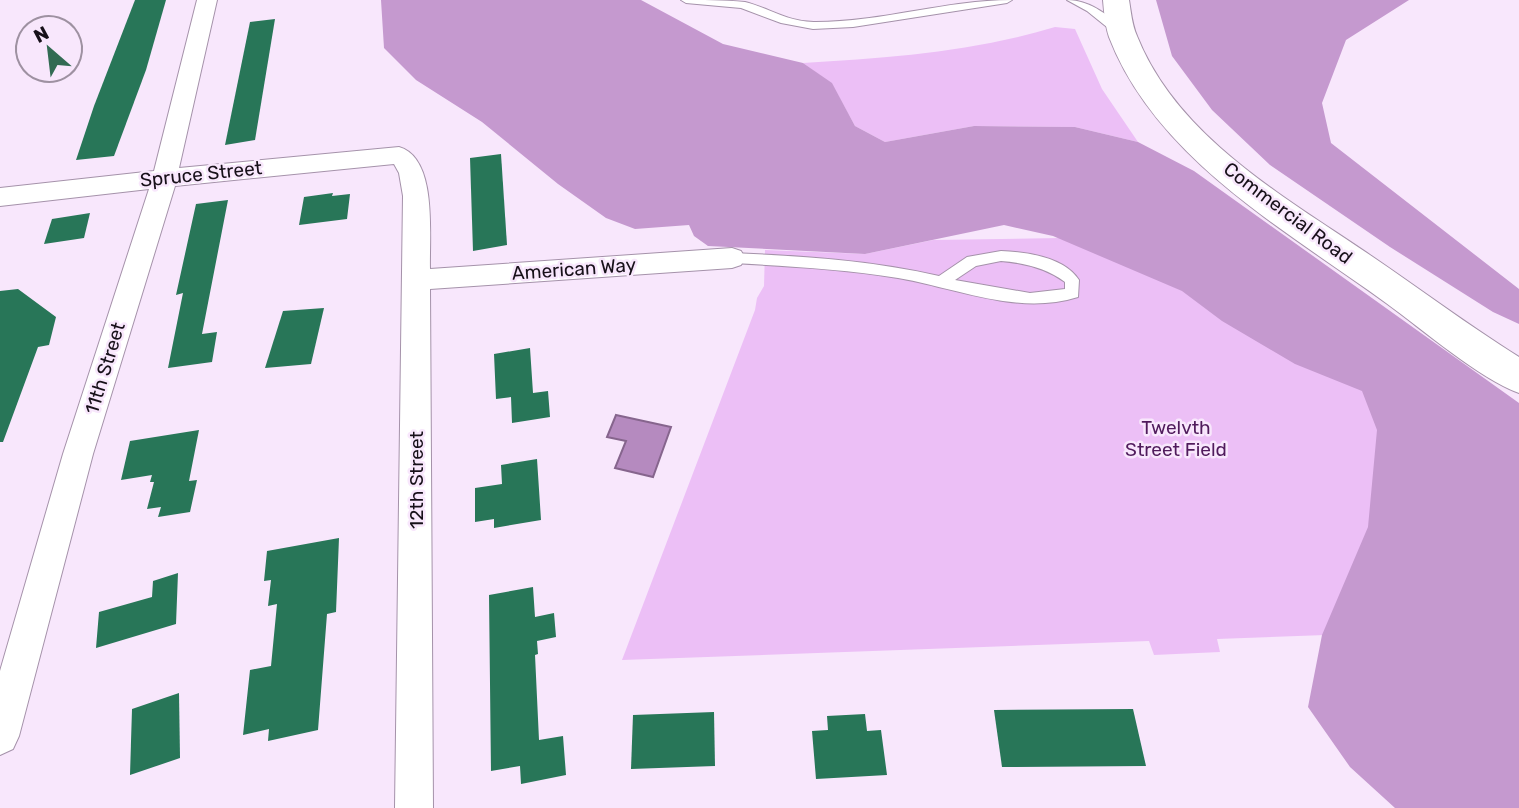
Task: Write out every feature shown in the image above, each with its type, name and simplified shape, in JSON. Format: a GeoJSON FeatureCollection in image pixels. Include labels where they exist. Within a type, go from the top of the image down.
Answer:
{"type":"FeatureCollection","features":[{"type":"Feature","properties":{"kind":"street","name":"11th Street"},"geometry":{"type":"LineString","coordinates":[[0,736],[78,454],[165,177],[206,0]]}},
{"type":"Feature","properties":{"kind":"street","name":"Commercial Road"},"geometry":{"type":"LineString","coordinates":[[1116,0],[1122,35],[1163,104],[1182,127],[1225,168],[1283,212],[1519,377]]}},
{"type":"Feature","properties":{"kind":"street","name":"Spruce Street"},"geometry":{"type":"LineString","coordinates":[[0,198],[165,177],[399,155],[401,157]]}},
{"type":"Feature","properties":{"kind":"street","name":"12th Street"},"geometry":{"type":"LineString","coordinates":[[401,157],[411,170],[416,196],[414,808]]}},
{"type":"Feature","properties":{"kind":"street","name":"American Way"},"geometry":{"type":"LineString","coordinates":[[416,280],[732,258]]}},
{"type":"Feature","properties":{"kind":"lane"},"geometry":{"type":"LineString","coordinates":[[686,0],[743,5],[785,21],[813,26],[853,23],[940,5],[1007,0]]}},
{"type":"Feature","properties":{"kind":"lane"},"geometry":{"type":"LineString","coordinates":[[1072,0],[1091,9],[1122,35]]}},
{"type":"Feature","properties":{"kind":"lane"},"geometry":{"type":"LineString","coordinates":[[732,258],[821,263],[899,273],[941,282],[1017,298],[1059,297],[1073,293],[1072,280],[1055,267],[1019,257],[1001,256],[972,261],[941,282]]}},
{"type":"Feature","properties":{"kind":"green space"},"geometry":{"type":"Polygon","coordinates":[[[1055,27],[1075,29],[1102,89],[1138,142],[1075,127],[974,126],[885,142],[855,126],[832,84],[803,63],[962,48],[1055,27]]]}},
{"type":"Feature","properties":{"kind":"green space","name":"Twelvth Street Field"},"geometry":{"type":"Polygon","coordinates":[[[1061,238],[1519,422],[1519,628],[1217,639],[1220,652],[1154,655],[1149,641],[622,660],[755,310],[757,298],[764,286],[765,250],[865,254],[933,240],[1061,238]]]}},
{"type":"Feature","properties":{"kind":"shaded area"},"geometry":{"type":"Polygon","coordinates":[[[381,0],[641,0],[723,44],[803,63],[832,83],[855,126],[885,142],[974,126],[1075,127],[1138,142],[1194,171],[1519,403],[1519,808],[1395,808],[1350,767],[1308,707],[1322,635],[1368,527],[1377,430],[1362,391],[1295,364],[1222,321],[1182,291],[1053,236],[1004,225],[865,254],[708,246],[694,236],[689,225],[635,229],[606,218],[558,184],[482,122],[416,80],[384,48],[381,0]]]}},
{"type":"Feature","properties":{"kind":"shaded area"},"geometry":{"type":"Polygon","coordinates":[[[1156,0],[1409,0],[1346,40],[1322,103],[1331,143],[1519,289],[1519,324],[1493,312],[1390,247],[1270,165],[1212,110],[1172,56],[1156,0]]]}},
{"type":"Feature","properties":{"kind":"shaded area"},"geometry":{"type":"Polygon","coordinates":[[[616,415],[671,427],[653,477],[615,468],[626,441],[607,437],[616,415]]]}},
{"type":"Feature","properties":{"kind":"building"},"geometry":{"type":"Polygon","coordinates":[[[135,0],[166,0],[146,70],[114,156],[76,160],[94,106],[135,0]]]}},
{"type":"Feature","properties":{"kind":"building"},"geometry":{"type":"Polygon","coordinates":[[[275,19],[255,140],[225,145],[250,22],[275,19]]]}},
{"type":"Feature","properties":{"kind":"building"},"geometry":{"type":"Polygon","coordinates":[[[501,154],[507,245],[473,251],[470,158],[501,154]]]}},
{"type":"Feature","properties":{"kind":"building"},"geometry":{"type":"Polygon","coordinates":[[[333,193],[332,196],[350,194],[347,219],[299,225],[304,197],[333,193]]]}},
{"type":"Feature","properties":{"kind":"building"},"geometry":{"type":"Polygon","coordinates":[[[228,200],[202,334],[217,332],[212,362],[168,368],[183,293],[176,295],[196,204],[228,200]]]}},
{"type":"Feature","properties":{"kind":"building"},"geometry":{"type":"Polygon","coordinates":[[[90,213],[84,238],[44,244],[52,219],[90,213]]]}},
{"type":"Feature","properties":{"kind":"building"},"geometry":{"type":"Polygon","coordinates":[[[18,289],[56,317],[49,345],[38,347],[3,442],[0,442],[0,291],[18,289]]]}},
{"type":"Feature","properties":{"kind":"building"},"geometry":{"type":"Polygon","coordinates":[[[324,308],[311,364],[265,368],[283,311],[324,308]]]}},
{"type":"Feature","properties":{"kind":"building"},"geometry":{"type":"Polygon","coordinates":[[[530,348],[533,393],[548,391],[550,417],[512,423],[511,397],[496,399],[494,354],[530,348]]]}},
{"type":"Feature","properties":{"kind":"building"},"geometry":{"type":"Polygon","coordinates":[[[199,430],[189,481],[197,480],[190,512],[158,517],[161,507],[147,509],[154,482],[150,482],[152,475],[121,480],[130,441],[199,430]]]}},
{"type":"Feature","properties":{"kind":"building"},"geometry":{"type":"Polygon","coordinates":[[[537,459],[541,520],[494,528],[494,519],[475,522],[475,488],[502,484],[501,465],[537,459]]]}},
{"type":"Feature","properties":{"kind":"building"},"geometry":{"type":"Polygon","coordinates":[[[339,538],[336,612],[327,614],[318,730],[268,741],[269,729],[243,735],[250,670],[271,666],[277,604],[268,606],[271,580],[264,581],[267,551],[339,538]]]}},
{"type":"Feature","properties":{"kind":"building"},"geometry":{"type":"Polygon","coordinates":[[[178,573],[176,624],[96,648],[99,612],[152,597],[153,581],[178,573]]]}},
{"type":"Feature","properties":{"kind":"building"},"geometry":{"type":"Polygon","coordinates":[[[533,587],[535,617],[554,613],[556,637],[537,641],[538,654],[535,655],[539,740],[563,736],[566,775],[521,784],[520,766],[491,771],[489,595],[533,587]]]}},
{"type":"Feature","properties":{"kind":"building"},"geometry":{"type":"Polygon","coordinates":[[[179,693],[180,758],[130,775],[132,709],[179,693]]]}},
{"type":"Feature","properties":{"kind":"building"},"geometry":{"type":"Polygon","coordinates":[[[1133,709],[1146,766],[1002,767],[994,710],[1133,709]]]}},
{"type":"Feature","properties":{"kind":"building"},"geometry":{"type":"Polygon","coordinates":[[[714,712],[715,766],[631,769],[633,715],[714,712]]]}},
{"type":"Feature","properties":{"kind":"building"},"geometry":{"type":"Polygon","coordinates":[[[865,714],[867,731],[881,730],[887,775],[816,779],[812,731],[828,730],[827,716],[865,714]]]}}]}
